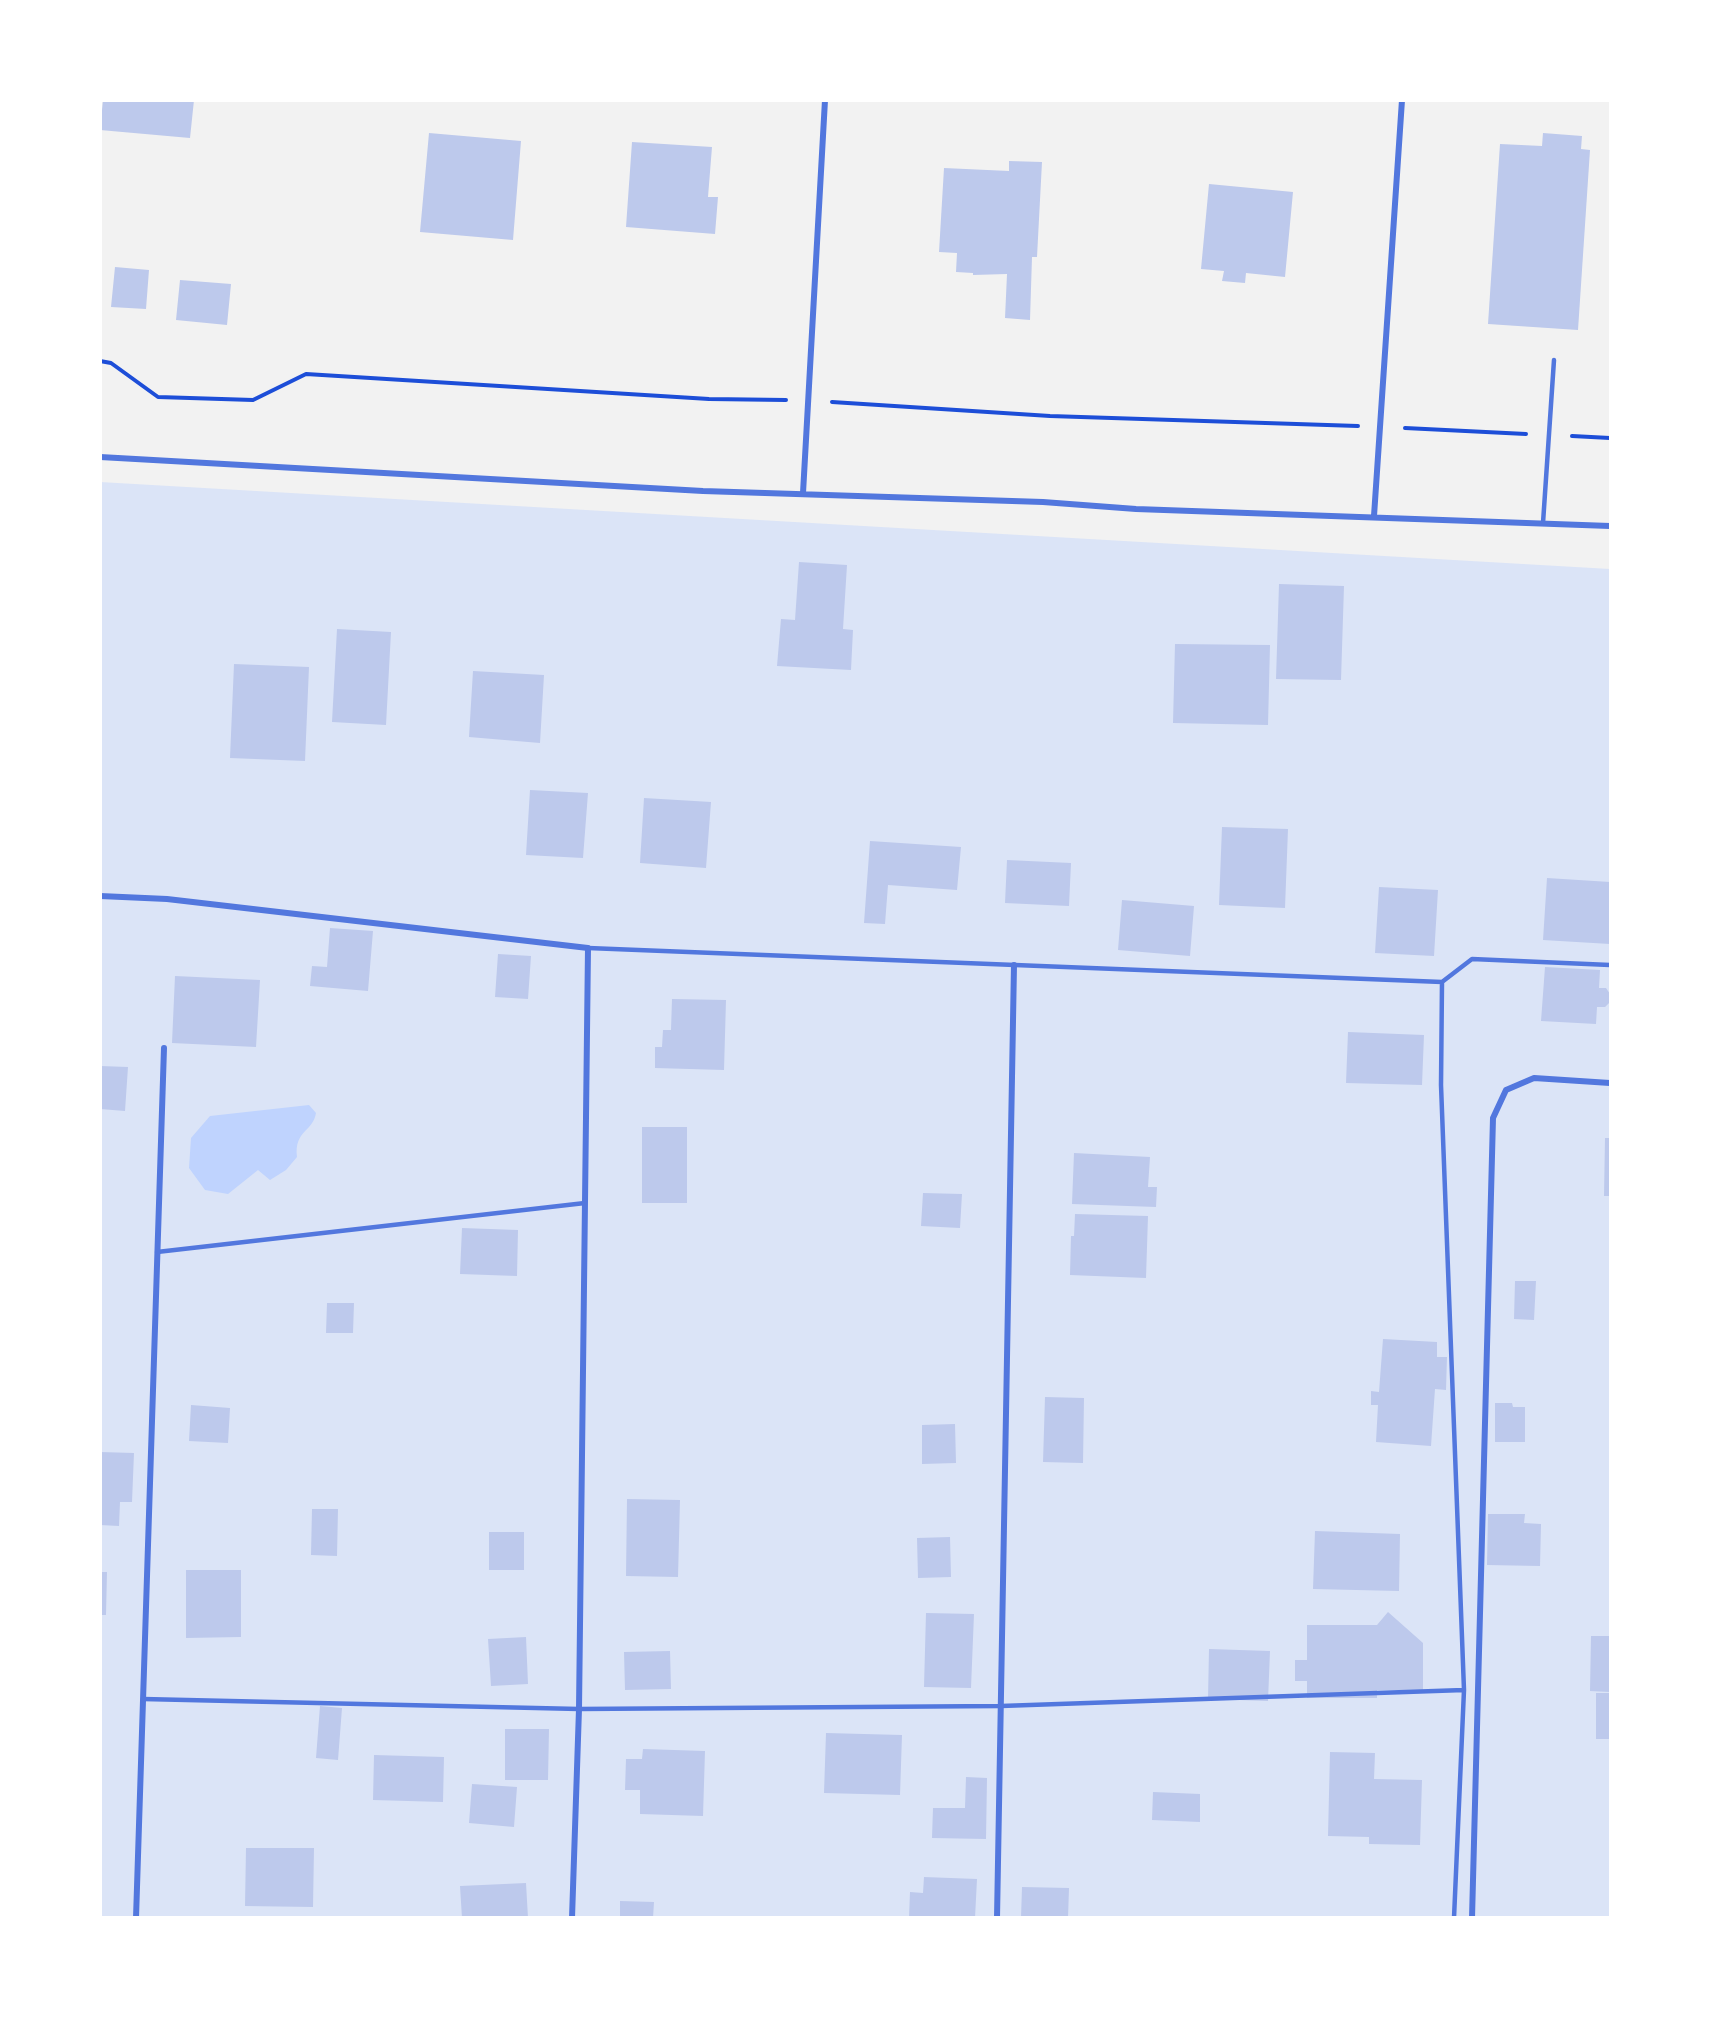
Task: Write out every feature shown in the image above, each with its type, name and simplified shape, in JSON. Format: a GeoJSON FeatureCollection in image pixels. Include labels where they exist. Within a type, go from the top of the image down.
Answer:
{"type":"FeatureCollection","features":[{"type":"Feature","properties":{"kind":"street"},"geometry":{"type":"LineString","coordinates":[[803,493],[825,100]]}},
{"type":"Feature","properties":{"kind":"street"},"geometry":{"type":"LineString","coordinates":[[1374,516],[1402,100]]}},
{"type":"Feature","properties":{"kind":"street"},"geometry":{"type":"LineString","coordinates":[[100,457],[703,490],[1043,502],[1136,509],[1611,526]]}},
{"type":"Feature","properties":{"kind":"street"},"geometry":{"type":"LineString","coordinates":[[100,896],[167,898],[588,948],[579,1709],[572,1917]]}},
{"type":"Feature","properties":{"kind":"street"},"geometry":{"type":"LineString","coordinates":[[997,1917],[1014,965]]}},
{"type":"Feature","properties":{"kind":"street"},"geometry":{"type":"LineString","coordinates":[[136,1917],[164,1048]]}},
{"type":"Feature","properties":{"kind":"street"},"geometry":{"type":"LineString","coordinates":[[1472,1917],[1493,1118],[1506,1090],[1534,1078],[1611,1083]]}},
{"type":"Feature","properties":{"kind":"lane"},"geometry":{"type":"LineString","coordinates":[[1543,523],[1554,360]]}},
{"type":"Feature","properties":{"kind":"lane"},"geometry":{"type":"LineString","coordinates":[[588,948],[1442,982],[1472,958],[1611,965]]}},
{"type":"Feature","properties":{"kind":"lane"},"geometry":{"type":"LineString","coordinates":[[1442,982],[1441,1085],[1464,1690],[1454,1917]]}},
{"type":"Feature","properties":{"kind":"lane"},"geometry":{"type":"LineString","coordinates":[[157,1252],[585,1203]]}},
{"type":"Feature","properties":{"kind":"lane"},"geometry":{"type":"LineString","coordinates":[[143,1699],[579,1709],[1001,1706],[1464,1690]]}},
{"type":"Feature","properties":{"kind":"path"},"geometry":{"type":"LineString","coordinates":[[100,362],[111,363],[158,397],[253,400],[306,374],[709,399],[807,401],[1050,416],[1379,427],[1611,438]]}},
{"type":"Feature","properties":{"kind":"shaded area"},"geometry":{"type":"Polygon","coordinates":[[[100,482],[1610,569],[1610,1917],[101,1917],[100,482]]]}},
{"type":"Feature","properties":{"kind":"water"},"geometry":{"type":"Polygon","coordinates":[[[309,1105],[316,1113],[298,1141],[297,1157],[286,1170],[270,1180],[258,1170],[228,1194],[205,1190],[189,1168],[191,1138],[210,1116],[309,1105]]]}},
{"type":"Feature","properties":{"kind":"building"},"geometry":{"type":"Polygon","coordinates":[[[103,100],[194,100],[190,138],[100,130],[103,100]]]}},
{"type":"Feature","properties":{"kind":"building"},"geometry":{"type":"Polygon","coordinates":[[[429,133],[521,141],[513,240],[420,232],[429,133]]]}},
{"type":"Feature","properties":{"kind":"building"},"geometry":{"type":"Polygon","coordinates":[[[1543,133],[1582,136],[1581,149],[1590,150],[1578,330],[1488,324],[1500,144],[1542,146],[1543,133]]]}},
{"type":"Feature","properties":{"kind":"building"},"geometry":{"type":"Polygon","coordinates":[[[632,142],[712,147],[708,197],[718,197],[715,234],[626,227],[632,142]]]}},
{"type":"Feature","properties":{"kind":"building"},"geometry":{"type":"Polygon","coordinates":[[[1009,161],[1042,162],[1037,257],[1032,257],[1030,320],[1005,318],[1007,274],[973,275],[973,273],[956,272],[957,253],[939,252],[944,168],[1009,171],[1009,161]]]}},
{"type":"Feature","properties":{"kind":"building"},"geometry":{"type":"Polygon","coordinates":[[[1209,184],[1293,192],[1285,277],[1246,273],[1245,283],[1222,281],[1224,271],[1201,269],[1209,184]]]}},
{"type":"Feature","properties":{"kind":"building"},"geometry":{"type":"Polygon","coordinates":[[[115,267],[149,270],[146,309],[111,307],[115,267]]]}},
{"type":"Feature","properties":{"kind":"building"},"geometry":{"type":"Polygon","coordinates":[[[180,280],[231,284],[227,325],[176,320],[180,280]]]}},
{"type":"Feature","properties":{"kind":"building"},"geometry":{"type":"Polygon","coordinates":[[[799,562],[847,565],[843,629],[853,630],[851,670],[777,666],[781,619],[795,620],[799,562]]]}},
{"type":"Feature","properties":{"kind":"building"},"geometry":{"type":"Polygon","coordinates":[[[1279,584],[1344,586],[1341,680],[1276,679],[1279,584]]]}},
{"type":"Feature","properties":{"kind":"building"},"geometry":{"type":"Polygon","coordinates":[[[337,629],[391,632],[386,725],[332,722],[337,629]]]}},
{"type":"Feature","properties":{"kind":"building"},"geometry":{"type":"Polygon","coordinates":[[[1175,644],[1270,645],[1268,725],[1173,723],[1175,644]]]}},
{"type":"Feature","properties":{"kind":"building"},"geometry":{"type":"Polygon","coordinates":[[[234,664],[309,667],[305,761],[230,758],[234,664]]]}},
{"type":"Feature","properties":{"kind":"building"},"geometry":{"type":"Polygon","coordinates":[[[473,671],[544,675],[540,743],[469,737],[473,671]]]}},
{"type":"Feature","properties":{"kind":"building"},"geometry":{"type":"Polygon","coordinates":[[[530,790],[588,793],[583,858],[526,855],[530,790]]]}},
{"type":"Feature","properties":{"kind":"building"},"geometry":{"type":"Polygon","coordinates":[[[644,798],[711,802],[706,868],[640,863],[644,798]]]}},
{"type":"Feature","properties":{"kind":"building"},"geometry":{"type":"Polygon","coordinates":[[[1222,827],[1288,829],[1285,908],[1219,905],[1222,827]]]}},
{"type":"Feature","properties":{"kind":"building"},"geometry":{"type":"Polygon","coordinates":[[[870,841],[961,847],[957,890],[888,885],[885,924],[864,923],[870,841]]]}},
{"type":"Feature","properties":{"kind":"building"},"geometry":{"type":"Polygon","coordinates":[[[1007,860],[1071,863],[1069,906],[1005,903],[1007,860]]]}},
{"type":"Feature","properties":{"kind":"building"},"geometry":{"type":"Polygon","coordinates":[[[1547,878],[1610,882],[1610,944],[1543,940],[1547,878]]]}},
{"type":"Feature","properties":{"kind":"building"},"geometry":{"type":"Polygon","coordinates":[[[1379,887],[1438,890],[1434,956],[1375,953],[1379,887]]]}},
{"type":"Feature","properties":{"kind":"building"},"geometry":{"type":"Polygon","coordinates":[[[1122,900],[1194,906],[1190,956],[1118,950],[1122,900]]]}},
{"type":"Feature","properties":{"kind":"building"},"geometry":{"type":"Polygon","coordinates":[[[330,928],[373,931],[368,991],[310,986],[312,966],[327,967],[330,928]]]}},
{"type":"Feature","properties":{"kind":"building"},"geometry":{"type":"Polygon","coordinates":[[[498,954],[531,956],[528,999],[495,997],[498,954]]]}},
{"type":"Feature","properties":{"kind":"building"},"geometry":{"type":"Polygon","coordinates":[[[1545,967],[1600,970],[1599,988],[1606,988],[1610,994],[1610,1002],[1605,1007],[1597,1007],[1596,1024],[1541,1021],[1545,967]]]}},
{"type":"Feature","properties":{"kind":"building"},"geometry":{"type":"Polygon","coordinates":[[[175,976],[260,980],[256,1047],[172,1043],[175,976]]]}},
{"type":"Feature","properties":{"kind":"building"},"geometry":{"type":"Polygon","coordinates":[[[672,999],[726,1000],[724,1070],[655,1068],[655,1047],[662,1047],[663,1030],[671,1030],[672,999]]]}},
{"type":"Feature","properties":{"kind":"building"},"geometry":{"type":"Polygon","coordinates":[[[1348,1032],[1424,1035],[1422,1085],[1346,1083],[1348,1032]]]}},
{"type":"Feature","properties":{"kind":"building"},"geometry":{"type":"Polygon","coordinates":[[[100,1066],[128,1067],[125,1111],[100,1109],[100,1066]]]}},
{"type":"Feature","properties":{"kind":"building"},"geometry":{"type":"Polygon","coordinates":[[[642,1127],[687,1127],[687,1203],[642,1203],[642,1127]]]}},
{"type":"Feature","properties":{"kind":"building"},"geometry":{"type":"Polygon","coordinates":[[[1605,1138],[1610,1138],[1610,1196],[1604,1196],[1605,1138]]]}},
{"type":"Feature","properties":{"kind":"building"},"geometry":{"type":"Polygon","coordinates":[[[1074,1153],[1150,1157],[1148,1187],[1157,1187],[1156,1207],[1072,1204],[1074,1153]]]}},
{"type":"Feature","properties":{"kind":"building"},"geometry":{"type":"Polygon","coordinates":[[[923,1193],[962,1194],[960,1228],[921,1226],[923,1193]]]}},
{"type":"Feature","properties":{"kind":"building"},"geometry":{"type":"Polygon","coordinates":[[[1075,1214],[1148,1216],[1146,1278],[1070,1275],[1071,1236],[1074,1236],[1075,1214]]]}},
{"type":"Feature","properties":{"kind":"building"},"geometry":{"type":"Polygon","coordinates":[[[462,1228],[518,1230],[517,1276],[460,1274],[462,1228]]]}},
{"type":"Feature","properties":{"kind":"building"},"geometry":{"type":"Polygon","coordinates":[[[1515,1281],[1536,1281],[1534,1320],[1514,1319],[1515,1281]]]}},
{"type":"Feature","properties":{"kind":"building"},"geometry":{"type":"Polygon","coordinates":[[[327,1303],[354,1303],[353,1333],[326,1333],[327,1303]]]}},
{"type":"Feature","properties":{"kind":"building"},"geometry":{"type":"Polygon","coordinates":[[[1383,1339],[1437,1342],[1437,1357],[1447,1357],[1446,1390],[1435,1389],[1431,1446],[1376,1442],[1378,1405],[1371,1405],[1371,1391],[1379,1392],[1383,1339]]]}},
{"type":"Feature","properties":{"kind":"building"},"geometry":{"type":"Polygon","coordinates":[[[1045,1397],[1084,1398],[1083,1463],[1043,1462],[1045,1397]]]}},
{"type":"Feature","properties":{"kind":"building"},"geometry":{"type":"Polygon","coordinates":[[[1495,1403],[1512,1403],[1513,1407],[1525,1407],[1525,1442],[1495,1442],[1495,1403]]]}},
{"type":"Feature","properties":{"kind":"building"},"geometry":{"type":"Polygon","coordinates":[[[191,1405],[230,1408],[228,1443],[189,1441],[191,1405]]]}},
{"type":"Feature","properties":{"kind":"building"},"geometry":{"type":"Polygon","coordinates":[[[955,1424],[956,1463],[922,1464],[922,1425],[955,1424]]]}},
{"type":"Feature","properties":{"kind":"building"},"geometry":{"type":"Polygon","coordinates":[[[100,1452],[134,1453],[132,1502],[120,1502],[119,1526],[100,1525],[100,1452]]]}},
{"type":"Feature","properties":{"kind":"building"},"geometry":{"type":"Polygon","coordinates":[[[627,1499],[680,1500],[678,1577],[626,1576],[627,1499]]]}},
{"type":"Feature","properties":{"kind":"building"},"geometry":{"type":"Polygon","coordinates":[[[312,1509],[338,1509],[337,1556],[311,1555],[312,1509]]]}},
{"type":"Feature","properties":{"kind":"building"},"geometry":{"type":"Polygon","coordinates":[[[1488,1514],[1525,1514],[1524,1523],[1541,1524],[1540,1566],[1487,1565],[1488,1514]]]}},
{"type":"Feature","properties":{"kind":"building"},"geometry":{"type":"Polygon","coordinates":[[[1315,1531],[1400,1534],[1399,1591],[1313,1589],[1315,1531]]]}},
{"type":"Feature","properties":{"kind":"building"},"geometry":{"type":"Polygon","coordinates":[[[489,1532],[524,1532],[524,1570],[489,1570],[489,1532]]]}},
{"type":"Feature","properties":{"kind":"building"},"geometry":{"type":"Polygon","coordinates":[[[950,1537],[951,1577],[918,1578],[917,1538],[950,1537]]]}},
{"type":"Feature","properties":{"kind":"building"},"geometry":{"type":"Polygon","coordinates":[[[186,1570],[241,1570],[241,1637],[186,1638],[186,1570]]]}},
{"type":"Feature","properties":{"kind":"building"},"geometry":{"type":"Polygon","coordinates":[[[100,1572],[107,1572],[106,1615],[100,1615],[100,1572]]]}},
{"type":"Feature","properties":{"kind":"building"},"geometry":{"type":"Polygon","coordinates":[[[1388,1612],[1423,1643],[1423,1690],[1377,1690],[1377,1698],[1307,1698],[1307,1681],[1295,1681],[1295,1660],[1307,1660],[1307,1625],[1377,1625],[1388,1612]]]}},
{"type":"Feature","properties":{"kind":"building"},"geometry":{"type":"Polygon","coordinates":[[[926,1613],[974,1614],[971,1688],[924,1687],[926,1613]]]}},
{"type":"Feature","properties":{"kind":"building"},"geometry":{"type":"Polygon","coordinates":[[[1591,1636],[1610,1636],[1610,1692],[1590,1691],[1591,1636]]]}},
{"type":"Feature","properties":{"kind":"building"},"geometry":{"type":"Polygon","coordinates":[[[526,1637],[528,1684],[491,1686],[488,1639],[526,1637]]]}},
{"type":"Feature","properties":{"kind":"building"},"geometry":{"type":"Polygon","coordinates":[[[1209,1649],[1270,1651],[1268,1701],[1208,1699],[1209,1649]]]}},
{"type":"Feature","properties":{"kind":"building"},"geometry":{"type":"Polygon","coordinates":[[[670,1651],[671,1689],[625,1690],[624,1652],[670,1651]]]}},
{"type":"Feature","properties":{"kind":"building"},"geometry":{"type":"Polygon","coordinates":[[[1596,1693],[1610,1693],[1610,1739],[1596,1739],[1596,1693]]]}},
{"type":"Feature","properties":{"kind":"building"},"geometry":{"type":"Polygon","coordinates":[[[320,1706],[342,1708],[338,1760],[316,1758],[320,1706]]]}},
{"type":"Feature","properties":{"kind":"building"},"geometry":{"type":"Polygon","coordinates":[[[505,1729],[549,1729],[548,1780],[505,1780],[505,1729]]]}},
{"type":"Feature","properties":{"kind":"building"},"geometry":{"type":"Polygon","coordinates":[[[826,1733],[902,1735],[900,1795],[824,1793],[826,1733]]]}},
{"type":"Feature","properties":{"kind":"building"},"geometry":{"type":"Polygon","coordinates":[[[643,1749],[705,1751],[703,1816],[640,1814],[640,1790],[625,1790],[626,1759],[642,1759],[643,1749]]]}},
{"type":"Feature","properties":{"kind":"building"},"geometry":{"type":"Polygon","coordinates":[[[1330,1752],[1375,1753],[1374,1779],[1422,1780],[1420,1845],[1369,1844],[1369,1837],[1328,1836],[1330,1752]]]}},
{"type":"Feature","properties":{"kind":"building"},"geometry":{"type":"Polygon","coordinates":[[[374,1755],[444,1757],[443,1802],[373,1800],[374,1755]]]}},
{"type":"Feature","properties":{"kind":"building"},"geometry":{"type":"Polygon","coordinates":[[[966,1777],[987,1778],[986,1839],[932,1838],[933,1808],[965,1808],[966,1777]]]}},
{"type":"Feature","properties":{"kind":"building"},"geometry":{"type":"Polygon","coordinates":[[[472,1784],[517,1787],[514,1827],[469,1823],[472,1784]]]}},
{"type":"Feature","properties":{"kind":"building"},"geometry":{"type":"Polygon","coordinates":[[[1153,1792],[1200,1794],[1200,1822],[1152,1820],[1153,1792]]]}},
{"type":"Feature","properties":{"kind":"building"},"geometry":{"type":"Polygon","coordinates":[[[246,1848],[314,1848],[313,1907],[245,1906],[246,1848]]]}},
{"type":"Feature","properties":{"kind":"building"},"geometry":{"type":"Polygon","coordinates":[[[924,1877],[977,1879],[975,1918],[909,1918],[910,1892],[923,1893],[924,1877]]]}},
{"type":"Feature","properties":{"kind":"building"},"geometry":{"type":"Polygon","coordinates":[[[526,1883],[528,1918],[462,1918],[460,1886],[526,1883]]]}},
{"type":"Feature","properties":{"kind":"building"},"geometry":{"type":"Polygon","coordinates":[[[1022,1887],[1069,1888],[1068,1918],[1021,1918],[1022,1887]]]}},
{"type":"Feature","properties":{"kind":"building"},"geometry":{"type":"Polygon","coordinates":[[[620,1901],[654,1902],[653,1918],[620,1918],[620,1901]]]}}]}
